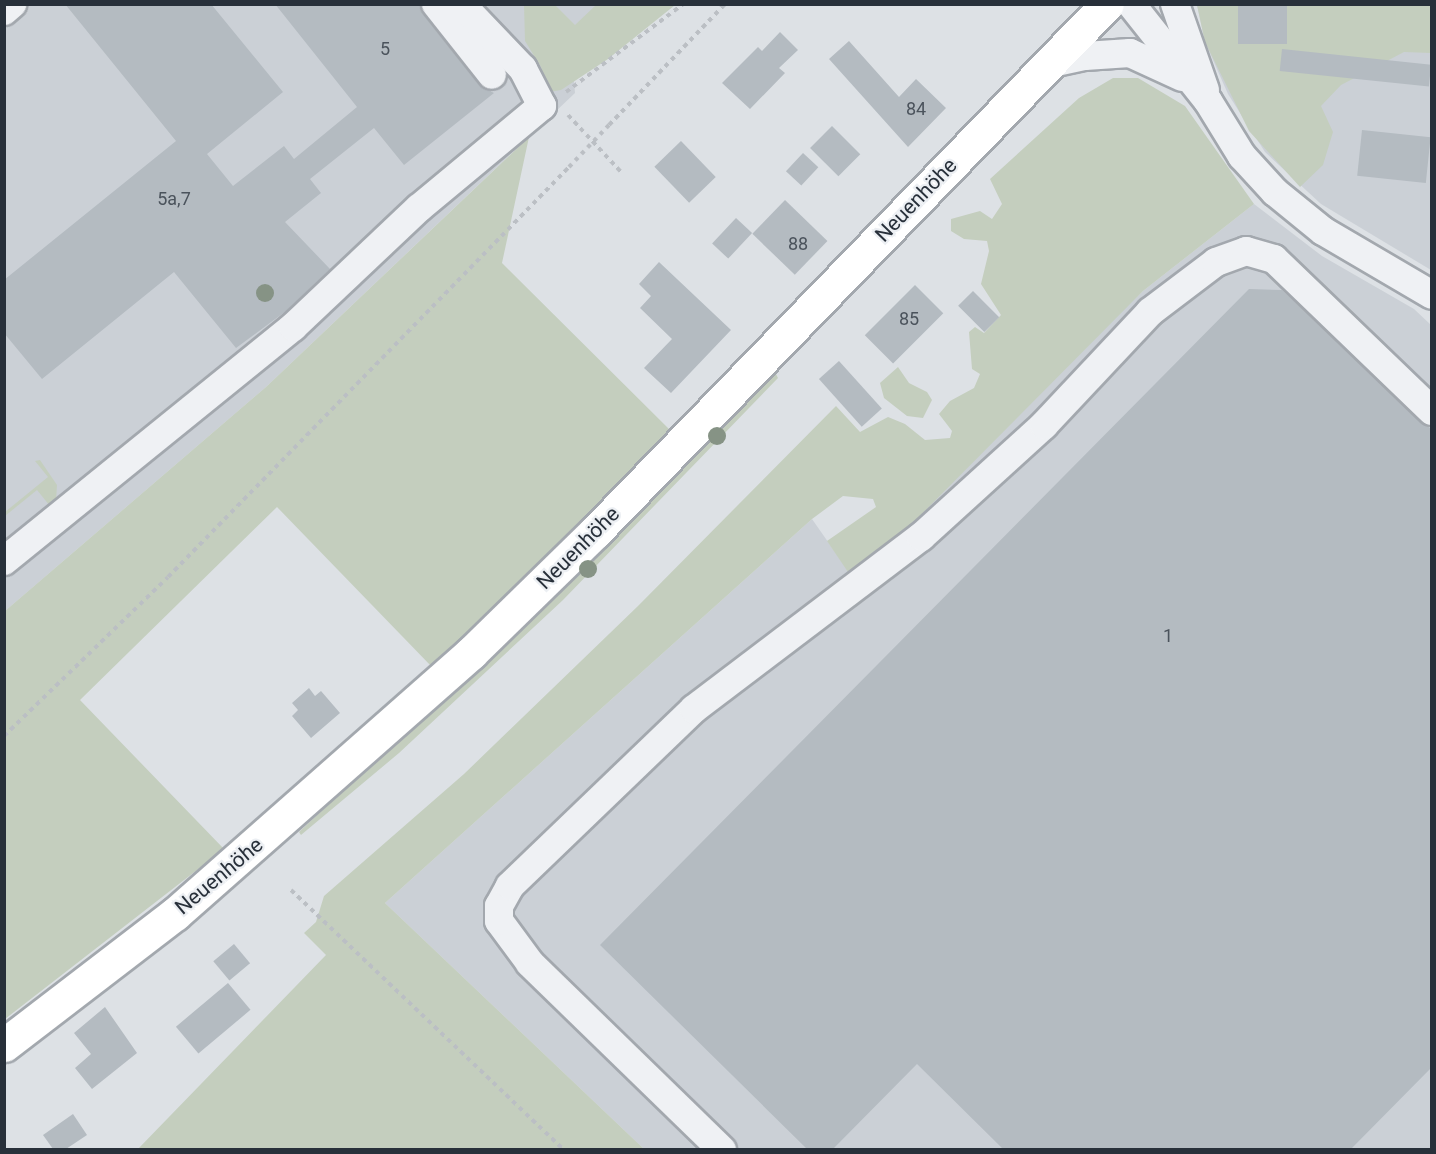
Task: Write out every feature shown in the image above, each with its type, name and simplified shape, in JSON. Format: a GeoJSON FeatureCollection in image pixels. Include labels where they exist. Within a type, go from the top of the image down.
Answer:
{"type":"FeatureCollection","features":[{"type":"Feature","properties":{"kind":"main road","name":"Neuenhöhe"},"geometry":{"type":"LineString","coordinates":[[4,1045],[175,914],[471,653],[595,532],[1107,4]]}},
{"type":"Feature","properties":{"kind":"street"},"geometry":{"type":"LineString","coordinates":[[4,11],[12,4]]}},
{"type":"Feature","properties":{"kind":"street"},"geometry":{"type":"LineString","coordinates":[[436,4],[492,75]]}},
{"type":"Feature","properties":{"kind":"street"},"geometry":{"type":"LineString","coordinates":[[4,561],[293,327],[419,208],[542,106],[523,69],[461,4]]}},
{"type":"Feature","properties":{"kind":"street"},"geometry":{"type":"LineString","coordinates":[[1131,4],[1199,92],[1242,156],[1275,192],[1323,231],[1431,295]]}},
{"type":"Feature","properties":{"kind":"street"},"geometry":{"type":"LineString","coordinates":[[1175,4],[1199,92]]}},
{"type":"Feature","properties":{"kind":"street"},"geometry":{"type":"LineString","coordinates":[[1047,64],[1085,56],[1130,53],[1161,65],[1199,92]]}},
{"type":"Feature","properties":{"kind":"street"},"geometry":{"type":"LineString","coordinates":[[722,1149],[530,963],[499,921],[499,906],[510,886],[694,709],[921,537],[1044,425],[1150,312],[1216,262],[1246,251],[1274,259],[1431,411]]}},
{"type":"Feature","properties":{"kind":"path"},"geometry":{"type":"LineString","coordinates":[[542,106],[604,67],[683,4]]}},
{"type":"Feature","properties":{"kind":"path"},"geometry":{"type":"LineString","coordinates":[[4,736],[168,577],[725,4]]}},
{"type":"Feature","properties":{"kind":"path"},"geometry":{"type":"LineString","coordinates":[[542,106],[561,106],[622,173]]}},
{"type":"Feature","properties":{"kind":"path"},"geometry":{"type":"LineString","coordinates":[[291,890],[564,1149]]}},
{"type":"Feature","properties":{"kind":"shaded area"},"geometry":{"type":"Polygon","coordinates":[[[5,5],[675,5],[574,81],[575,93],[266,387],[5,611],[5,5]]]}},
{"type":"Feature","properties":{"kind":"shaded area"},"geometry":{"type":"Polygon","coordinates":[[[1197,5],[1431,5],[1431,270],[1321,204],[1265,152],[1228,94],[1205,42],[1197,5]]]}},
{"type":"Feature","properties":{"kind":"shaded area"},"geometry":{"type":"Polygon","coordinates":[[[1254,204],[1322,256],[1414,309],[1431,325],[1431,1149],[644,1149],[385,903],[812,519],[849,572],[1143,291],[1254,204]]]}},
{"type":"Feature","properties":{"kind":"green space"},"geometry":{"type":"Polygon","coordinates":[[[524,5],[555,5],[575,25],[596,5],[675,5],[608,59],[561,90],[549,92],[541,67],[525,41],[524,5]]]}},
{"type":"Feature","properties":{"kind":"green space"},"geometry":{"type":"Polygon","coordinates":[[[1197,5],[1431,5],[1431,53],[1404,52],[1341,85],[1321,106],[1333,132],[1323,165],[1300,187],[1249,131],[1205,42],[1197,5]]]}},
{"type":"Feature","properties":{"kind":"green space"},"geometry":{"type":"Polygon","coordinates":[[[1113,78],[1138,78],[1185,106],[1254,204],[1143,291],[898,538],[848,572],[827,541],[876,507],[873,499],[843,496],[812,519],[385,903],[644,1149],[137,1150],[326,955],[304,933],[316,922],[324,896],[464,774],[638,606],[836,406],[860,432],[888,417],[905,424],[925,440],[950,438],[952,431],[939,414],[950,401],[974,388],[980,374],[972,369],[969,332],[975,327],[984,333],[1001,315],[981,284],[989,251],[987,241],[964,239],[951,231],[951,219],[980,211],[992,219],[1002,204],[990,179],[1079,98],[1113,78]]]}},
{"type":"Feature","properties":{"kind":"green space"},"geometry":{"type":"Polygon","coordinates":[[[529,137],[502,263],[670,430],[550,554],[432,667],[277,507],[80,700],[224,849],[5,1019],[5,611],[266,387],[529,137]]]}},
{"type":"Feature","properties":{"kind":"green space"},"geometry":{"type":"Polygon","coordinates":[[[898,367],[909,383],[927,392],[932,400],[923,418],[907,416],[884,398],[880,383],[898,367]]]}},
{"type":"Feature","properties":{"kind":"green space"},"geometry":{"type":"Polygon","coordinates":[[[775,372],[778,378],[563,600],[399,753],[301,835],[299,832],[557,592],[775,372]]]}},
{"type":"Feature","properties":{"kind":"green space"},"geometry":{"type":"Polygon","coordinates":[[[40,460],[57,485],[56,501],[50,506],[37,490],[5,516],[5,512],[48,477],[35,461],[40,460]]]}},
{"type":"Feature","properties":{"kind":"building"},"geometry":{"type":"Polygon","coordinates":[[[65,4],[211,4],[283,92],[207,154],[233,186],[284,146],[294,159],[357,107],[275,4],[420,4],[423,14],[479,85],[494,93],[404,165],[374,128],[310,179],[321,193],[285,222],[330,269],[286,311],[236,348],[174,272],[42,379],[4,333],[4,280],[176,141],[65,4]]]}},
{"type":"Feature","properties":{"kind":"building"},"geometry":{"type":"Polygon","coordinates":[[[1238,4],[1287,4],[1287,44],[1238,44],[1238,4]]]}},
{"type":"Feature","properties":{"kind":"building"},"geometry":{"type":"Polygon","coordinates":[[[780,32],[798,50],[779,68],[785,73],[750,109],[722,83],[758,47],[762,51],[780,32]]]}},
{"type":"Feature","properties":{"kind":"building"},"geometry":{"type":"Polygon","coordinates":[[[849,41],[899,97],[916,79],[946,108],[908,147],[829,59],[849,41]]]}},
{"type":"Feature","properties":{"kind":"building"},"geometry":{"type":"Polygon","coordinates":[[[1282,49],[1431,65],[1429,87],[1280,71],[1282,49]]]}},
{"type":"Feature","properties":{"kind":"building"},"geometry":{"type":"Polygon","coordinates":[[[832,126],[860,154],[838,176],[810,148],[832,126]]]}},
{"type":"Feature","properties":{"kind":"building"},"geometry":{"type":"Polygon","coordinates":[[[1362,130],[1431,137],[1426,183],[1357,176],[1362,130]]]}},
{"type":"Feature","properties":{"kind":"building"},"geometry":{"type":"Polygon","coordinates":[[[681,141],[716,177],[689,203],[654,167],[681,141]]]}},
{"type":"Feature","properties":{"kind":"building"},"geometry":{"type":"Polygon","coordinates":[[[803,153],[818,167],[801,186],[786,171],[803,153]]]}},
{"type":"Feature","properties":{"kind":"building"},"geometry":{"type":"Polygon","coordinates":[[[785,200],[827,241],[795,275],[752,234],[785,200]]]}},
{"type":"Feature","properties":{"kind":"building"},"geometry":{"type":"Polygon","coordinates":[[[736,218],[752,233],[728,259],[712,244],[736,218]]]}},
{"type":"Feature","properties":{"kind":"building"},"geometry":{"type":"Polygon","coordinates":[[[659,262],[731,330],[671,393],[644,368],[672,339],[640,308],[651,296],[639,284],[659,262]]]}},
{"type":"Feature","properties":{"kind":"building"},"geometry":{"type":"Polygon","coordinates":[[[915,285],[943,313],[893,363],[865,335],[915,285]]]}},
{"type":"Feature","properties":{"kind":"building"},"geometry":{"type":"Polygon","coordinates":[[[1249,289],[1282,290],[1431,429],[1431,1068],[1351,1149],[1003,1149],[917,1064],[833,1149],[807,1149],[600,945],[1249,289]]]}},
{"type":"Feature","properties":{"kind":"building"},"geometry":{"type":"Polygon","coordinates":[[[973,291],[999,317],[984,332],[958,306],[973,291]]]}},
{"type":"Feature","properties":{"kind":"building"},"geometry":{"type":"Polygon","coordinates":[[[839,361],[882,409],[862,427],[819,379],[839,361]]]}},
{"type":"Feature","properties":{"kind":"building"},"geometry":{"type":"Polygon","coordinates":[[[309,688],[315,696],[321,691],[340,713],[311,738],[292,716],[298,710],[292,703],[309,688]]]}},
{"type":"Feature","properties":{"kind":"building"},"geometry":{"type":"Polygon","coordinates":[[[234,944],[250,963],[229,981],[213,961],[234,944]]]}},
{"type":"Feature","properties":{"kind":"building"},"geometry":{"type":"Polygon","coordinates":[[[228,983],[250,1010],[198,1054],[176,1027],[228,983]]]}},
{"type":"Feature","properties":{"kind":"building"},"geometry":{"type":"Polygon","coordinates":[[[105,1007],[137,1053],[92,1089],[75,1068],[91,1054],[74,1033],[105,1007]]]}},
{"type":"Feature","properties":{"kind":"building"},"geometry":{"type":"Polygon","coordinates":[[[73,1114],[87,1135],[66,1149],[53,1149],[43,1135],[73,1114]]]}}]}
